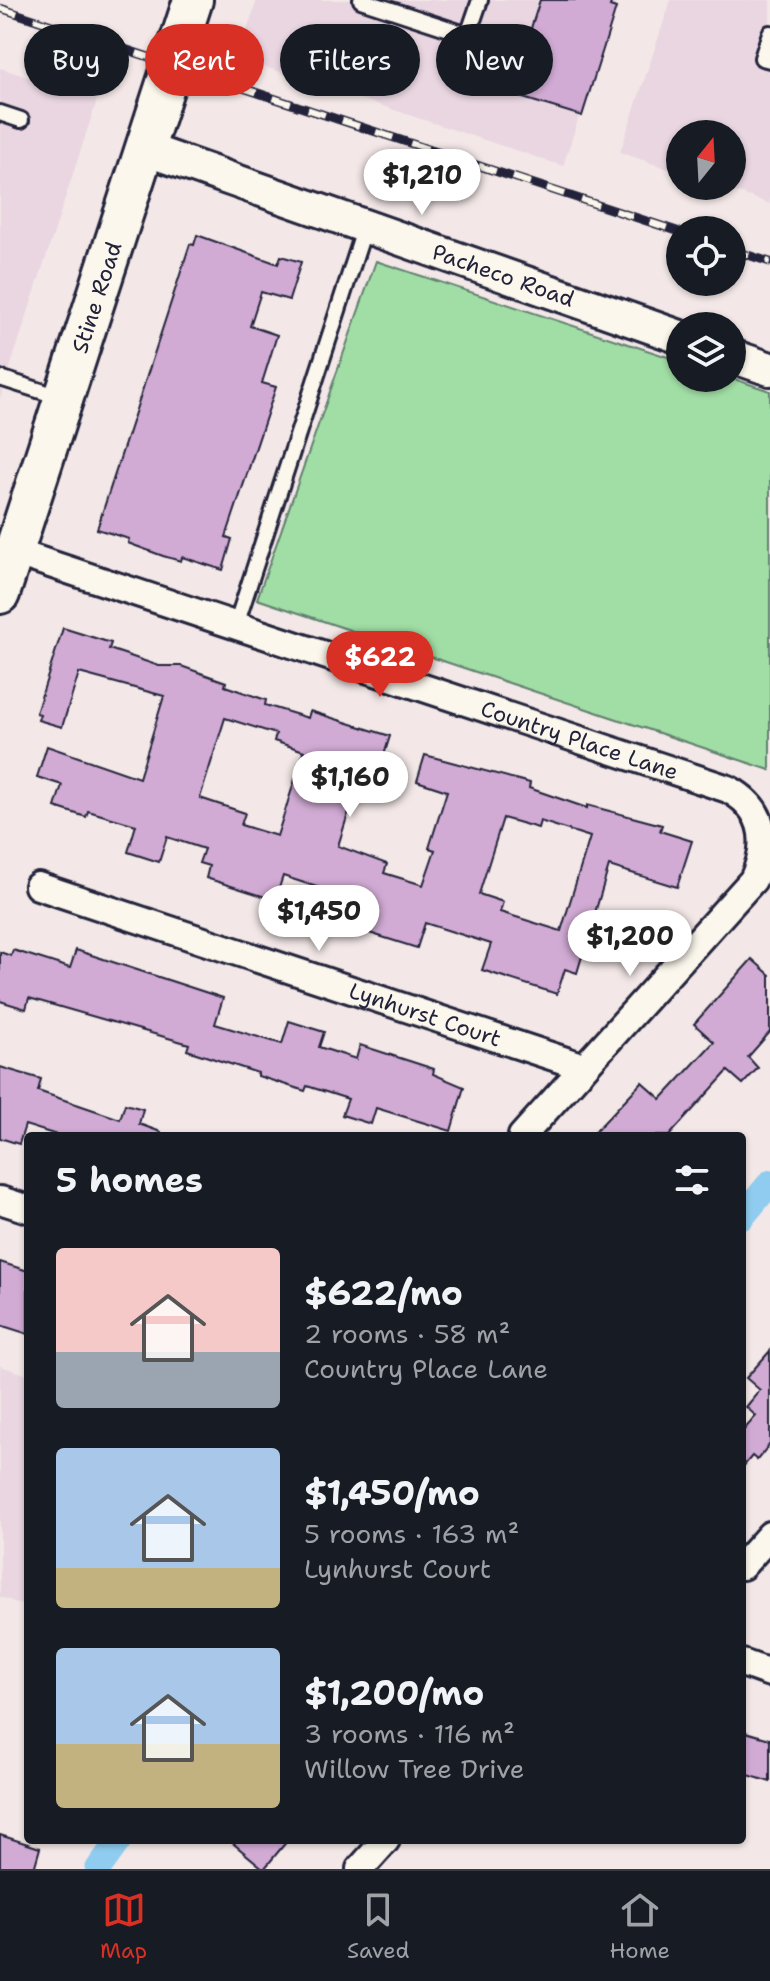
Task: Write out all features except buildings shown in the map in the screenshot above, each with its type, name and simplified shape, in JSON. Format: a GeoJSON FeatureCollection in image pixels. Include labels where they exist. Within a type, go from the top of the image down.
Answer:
{"type":"FeatureCollection","features":[{"type":"Feature","properties":{"kind":"main road","name":"Stine Road"},"geometry":{"type":"LineString","coordinates":[[0,594],[7,550],[64,398],[193,0]]}},
{"type":"Feature","properties":{"kind":"street","name":"Pacheco Road"},"geometry":{"type":"LineString","coordinates":[[145,149],[666,332]]}},
{"type":"Feature","properties":{"kind":"street"},"geometry":{"type":"LineString","coordinates":[[746,361],[770,369]]}},
{"type":"Feature","properties":{"kind":"street","name":"Country Place Lane"},"geometry":{"type":"LineString","coordinates":[[7,550],[728,789],[745,798],[758,812],[765,828],[765,855],[753,880],[584,1067]]}},
{"type":"Feature","properties":{"kind":"street","name":"Lynhurst Court"},"geometry":{"type":"LineString","coordinates":[[38,886],[584,1067]]}},
{"type":"Feature","properties":{"kind":"street"},"geometry":{"type":"LineString","coordinates":[[526,1132],[584,1067]]}},
{"type":"Feature","properties":{"kind":"street"},"geometry":{"type":"LineString","coordinates":[[0,1200],[24,1208]]}},
{"type":"Feature","properties":{"kind":"street"},"geometry":{"type":"LineString","coordinates":[[746,1562],[770,1535]]}},
{"type":"Feature","properties":{"kind":"street"},"geometry":{"type":"LineString","coordinates":[[746,1664],[770,1673]]}},
{"type":"Feature","properties":{"kind":"street"},"geometry":{"type":"LineString","coordinates":[[360,1869],[382,1844]]}},
{"type":"Feature","properties":{"kind":"lane"},"geometry":{"type":"LineString","coordinates":[[361,0],[468,35],[480,0]]}},
{"type":"Feature","properties":{"kind":"lane"},"geometry":{"type":"LineString","coordinates":[[770,33],[762,58],[770,60]]}},
{"type":"Feature","properties":{"kind":"lane"},"geometry":{"type":"LineString","coordinates":[[0,113],[21,120]]}},
{"type":"Feature","properties":{"kind":"lane"},"geometry":{"type":"LineString","coordinates":[[236,625],[365,227]]}},
{"type":"Feature","properties":{"kind":"lane"},"geometry":{"type":"LineString","coordinates":[[0,378],[64,398]]}},
{"type":"Feature","properties":{"kind":"shaded area"},"geometry":{"type":"Polygon","coordinates":[[[257,0],[617,0],[563,166],[352,96],[420,96],[420,24],[280,24],[280,72],[264,67],[264,24],[249,24],[257,0]]]}},
{"type":"Feature","properties":{"kind":"shaded area"},"geometry":{"type":"Polygon","coordinates":[[[671,0],[770,0],[770,204],[746,196],[746,120],[666,120],[666,168],[620,152],[671,0]]]}},
{"type":"Feature","properties":{"kind":"shaded area"},"geometry":{"type":"Polygon","coordinates":[[[0,68],[24,76],[24,96],[85,96],[97,100],[0,399],[0,68]]]}},
{"type":"Feature","properties":{"kind":"shaded area"},"geometry":{"type":"Polygon","coordinates":[[[0,1366],[24,1374],[24,1606],[0,1597],[0,1366]]]}},
{"type":"Feature","properties":{"kind":"green space"},"geometry":{"type":"Polygon","coordinates":[[[376,261],[666,356],[666,392],[746,392],[746,383],[770,391],[770,770],[257,599],[376,261]]]}},
{"type":"Feature","properties":{"kind":"waterway"},"geometry":{"type":"LineString","coordinates":[[746,1212],[770,1183]]}},
{"type":"Feature","properties":{"kind":"waterway"},"geometry":{"type":"LineString","coordinates":[[98,1869],[116,1844]]}},
{"type":"Feature","properties":{"kind":"railway"},"geometry":{"type":"LineString","coordinates":[[0,8],[666,227]]}},
{"type":"Feature","properties":{"kind":"railway"},"geometry":{"type":"LineString","coordinates":[[746,254],[770,262]]}}]}
